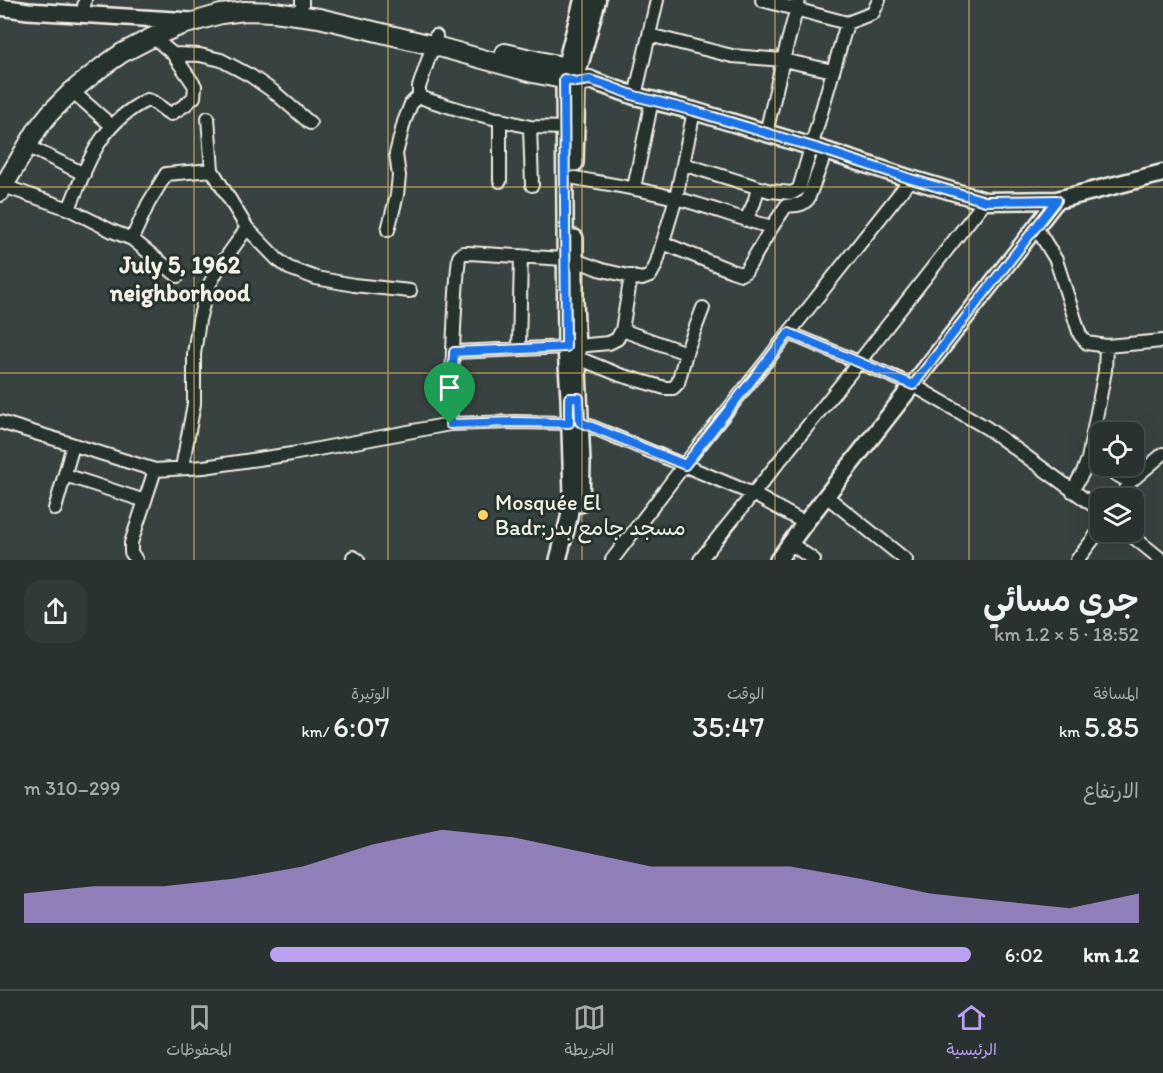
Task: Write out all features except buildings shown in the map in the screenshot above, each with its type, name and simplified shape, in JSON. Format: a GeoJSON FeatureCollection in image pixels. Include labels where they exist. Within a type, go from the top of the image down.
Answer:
{"type":"FeatureCollection","features":[{"type":"Feature","properties":{"kind":"main road"},"geometry":{"type":"LineString","coordinates":[[575,76],[583,0]]}},
{"type":"Feature","properties":{"kind":"main road"},"geometry":{"type":"LineString","coordinates":[[575,76],[597,0]]}},
{"type":"Feature","properties":{"kind":"main road"},"geometry":{"type":"LineString","coordinates":[[1,182],[24,130],[68,81],[91,62],[118,45],[168,19],[221,4],[302,2],[434,41]]}},
{"type":"Feature","properties":{"kind":"main road"},"geometry":{"type":"LineString","coordinates":[[1,182],[50,113],[102,67],[122,53],[178,26],[221,14],[244,11],[285,13],[319,18],[542,62],[575,76],[635,96],[694,111],[985,201],[1057,200],[1163,173]]}},
{"type":"Feature","properties":{"kind":"street"},"geometry":{"type":"LineString","coordinates":[[635,96],[657,0]]}},
{"type":"Feature","properties":{"kind":"street"},"geometry":{"type":"LineString","coordinates":[[762,0],[798,4],[847,23],[873,13],[879,0]]}},
{"type":"Feature","properties":{"kind":"street"},"geometry":{"type":"LineString","coordinates":[[766,133],[798,4]]}},
{"type":"Feature","properties":{"kind":"street"},"geometry":{"type":"LineString","coordinates":[[0,7],[28,11],[84,7],[194,21]]}},
{"type":"Feature","properties":{"kind":"street"},"geometry":{"type":"LineString","coordinates":[[663,243],[741,274],[746,270],[786,206],[800,205],[808,199],[833,71],[847,23]]}},
{"type":"Feature","properties":{"kind":"street"},"geometry":{"type":"LineString","coordinates":[[649,35],[732,56],[783,60],[833,71]]}},
{"type":"Feature","properties":{"kind":"street"},"geometry":{"type":"LineString","coordinates":[[69,209],[97,146],[122,116],[147,100],[152,100],[171,114],[194,97],[195,86],[173,54],[153,37]]}},
{"type":"Feature","properties":{"kind":"street"},"geometry":{"type":"LineString","coordinates":[[388,230],[398,195],[399,176],[396,154],[411,104],[419,96],[419,87],[434,41]]}},
{"type":"Feature","properties":{"kind":"street"},"geometry":{"type":"LineString","coordinates":[[173,54],[221,60],[251,76],[274,92],[310,123]]}},
{"type":"Feature","properties":{"kind":"street"},"geometry":{"type":"LineString","coordinates":[[558,560],[569,518],[572,495],[574,398],[565,128],[575,76]]}},
{"type":"Feature","properties":{"kind":"street"},"geometry":{"type":"LineString","coordinates":[[570,260],[575,178],[575,76]]}},
{"type":"Feature","properties":{"kind":"street"},"geometry":{"type":"LineString","coordinates":[[72,92],[112,126]]}},
{"type":"Feature","properties":{"kind":"street"},"geometry":{"type":"LineString","coordinates":[[419,96],[464,111],[530,128],[565,128]]}},
{"type":"Feature","properties":{"kind":"street"},"geometry":{"type":"LineString","coordinates":[[634,188],[652,100]]}},
{"type":"Feature","properties":{"kind":"street"},"geometry":{"type":"LineString","coordinates":[[450,424],[455,297],[459,257],[462,253],[570,260],[642,279],[650,276],[656,265],[676,198],[694,111]]}},
{"type":"Feature","properties":{"kind":"street"},"geometry":{"type":"LineString","coordinates":[[208,118],[212,170],[247,228],[277,259],[289,268],[316,278],[410,291]]}},
{"type":"Feature","properties":{"kind":"street"},"geometry":{"type":"LineString","coordinates":[[500,119],[500,181]]}},
{"type":"Feature","properties":{"kind":"street"},"geometry":{"type":"LineString","coordinates":[[530,128],[532,185]]}},
{"type":"Feature","properties":{"kind":"street"},"geometry":{"type":"LineString","coordinates":[[27,146],[84,174]]}},
{"type":"Feature","properties":{"kind":"street"},"geometry":{"type":"LineString","coordinates":[[683,164],[758,188],[792,193],[799,189],[819,149]]}},
{"type":"Feature","properties":{"kind":"street"},"geometry":{"type":"LineString","coordinates":[[132,238],[148,204],[166,174],[212,170]]}},
{"type":"Feature","properties":{"kind":"street"},"geometry":{"type":"LineString","coordinates":[[575,178],[676,198],[772,226]]}},
{"type":"Feature","properties":{"kind":"street"},"geometry":{"type":"LineString","coordinates":[[612,560],[911,179]]}},
{"type":"Feature","properties":{"kind":"street"},"geometry":{"type":"LineString","coordinates":[[1,182],[69,209],[112,231],[132,238],[178,276]]}},
{"type":"Feature","properties":{"kind":"street"},"geometry":{"type":"LineString","coordinates":[[746,220],[758,188]]}},
{"type":"Feature","properties":{"kind":"street"},"geometry":{"type":"LineString","coordinates":[[778,560],[1057,200]]}},
{"type":"Feature","properties":{"kind":"street"},"geometry":{"type":"LineString","coordinates":[[700,560],[985,201]]}},
{"type":"Feature","properties":{"kind":"street"},"geometry":{"type":"LineString","coordinates":[[1036,227],[1056,260],[1080,335],[1087,343],[1106,346],[1163,341]]}},
{"type":"Feature","properties":{"kind":"street"},"geometry":{"type":"LineString","coordinates":[[182,468],[194,404],[194,354],[207,289],[247,228]]}},
{"type":"Feature","properties":{"kind":"street"},"geometry":{"type":"LineString","coordinates":[[519,349],[520,256]]}},
{"type":"Feature","properties":{"kind":"street"},"geometry":{"type":"LineString","coordinates":[[454,352],[519,349],[573,350],[609,343],[617,339],[622,330],[631,276]]}},
{"type":"Feature","properties":{"kind":"street"},"geometry":{"type":"LineString","coordinates":[[573,350],[620,375],[665,388],[673,388],[678,383],[686,353],[703,308]]}},
{"type":"Feature","properties":{"kind":"street"},"geometry":{"type":"LineString","coordinates":[[622,330],[686,353]]}},
{"type":"Feature","properties":{"kind":"street"},"geometry":{"type":"LineString","coordinates":[[789,333],[913,385],[987,428],[1090,503]]}},
{"type":"Feature","properties":{"kind":"street"},"geometry":{"type":"LineString","coordinates":[[1072,491],[1088,459],[1105,371],[1106,346]]}},
{"type":"Feature","properties":{"kind":"street"},"geometry":{"type":"LineString","coordinates":[[0,422],[155,470],[204,467],[292,454],[450,424],[574,422],[753,494],[805,523]]}},
{"type":"Feature","properties":{"kind":"street"},"geometry":{"type":"LineString","coordinates":[[569,560],[577,530],[582,489],[574,422]]}},
{"type":"Feature","properties":{"kind":"street"},"geometry":{"type":"LineString","coordinates":[[55,509],[73,445]]}},
{"type":"Feature","properties":{"kind":"street"},"geometry":{"type":"LineString","coordinates":[[1127,488],[1130,482],[1163,454]]}},
{"type":"Feature","properties":{"kind":"street"},"geometry":{"type":"LineString","coordinates":[[1088,459],[1130,482]]}},
{"type":"Feature","properties":{"kind":"street"},"geometry":{"type":"LineString","coordinates":[[136,560],[130,547],[155,470]]}},
{"type":"Feature","properties":{"kind":"street"},"geometry":{"type":"LineString","coordinates":[[65,475],[145,501]]}},
{"type":"Feature","properties":{"kind":"street"},"geometry":{"type":"LineString","coordinates":[[826,496],[906,560]]}},
{"type":"Feature","properties":{"kind":"street"},"geometry":{"type":"LineString","coordinates":[[1077,560],[1091,542]]}},
{"type":"Feature","properties":{"kind":"street"},"geometry":{"type":"LineString","coordinates":[[1140,542],[1162,560]]}},
{"type":"Feature","properties":{"kind":"street"},"geometry":{"type":"LineString","coordinates":[[790,543],[814,560]]}},
{"type":"Feature","properties":{"kind":"place","name":"Mosquée El Badr;مسجد جامع بدر"},"geometry":{"type":"Point","coordinates":[483,515]}},
{"type":"Feature","properties":{"kind":"district","name":"July 5, 1962 neighborhood"},"geometry":{"type":"Point","coordinates":[180,278]}},
{"type":"Feature","properties":{"kind":"route"},"geometry":{"type":"LineString","coordinates":[[564,79],[576,82],[590,80],[635,96],[694,111],[985,201],[1057,200],[913,385],[789,333],[685,465],[580,422],[579,398],[569,398],[569,423],[450,424],[454,352],[566,347],[564,79]]}}]}
